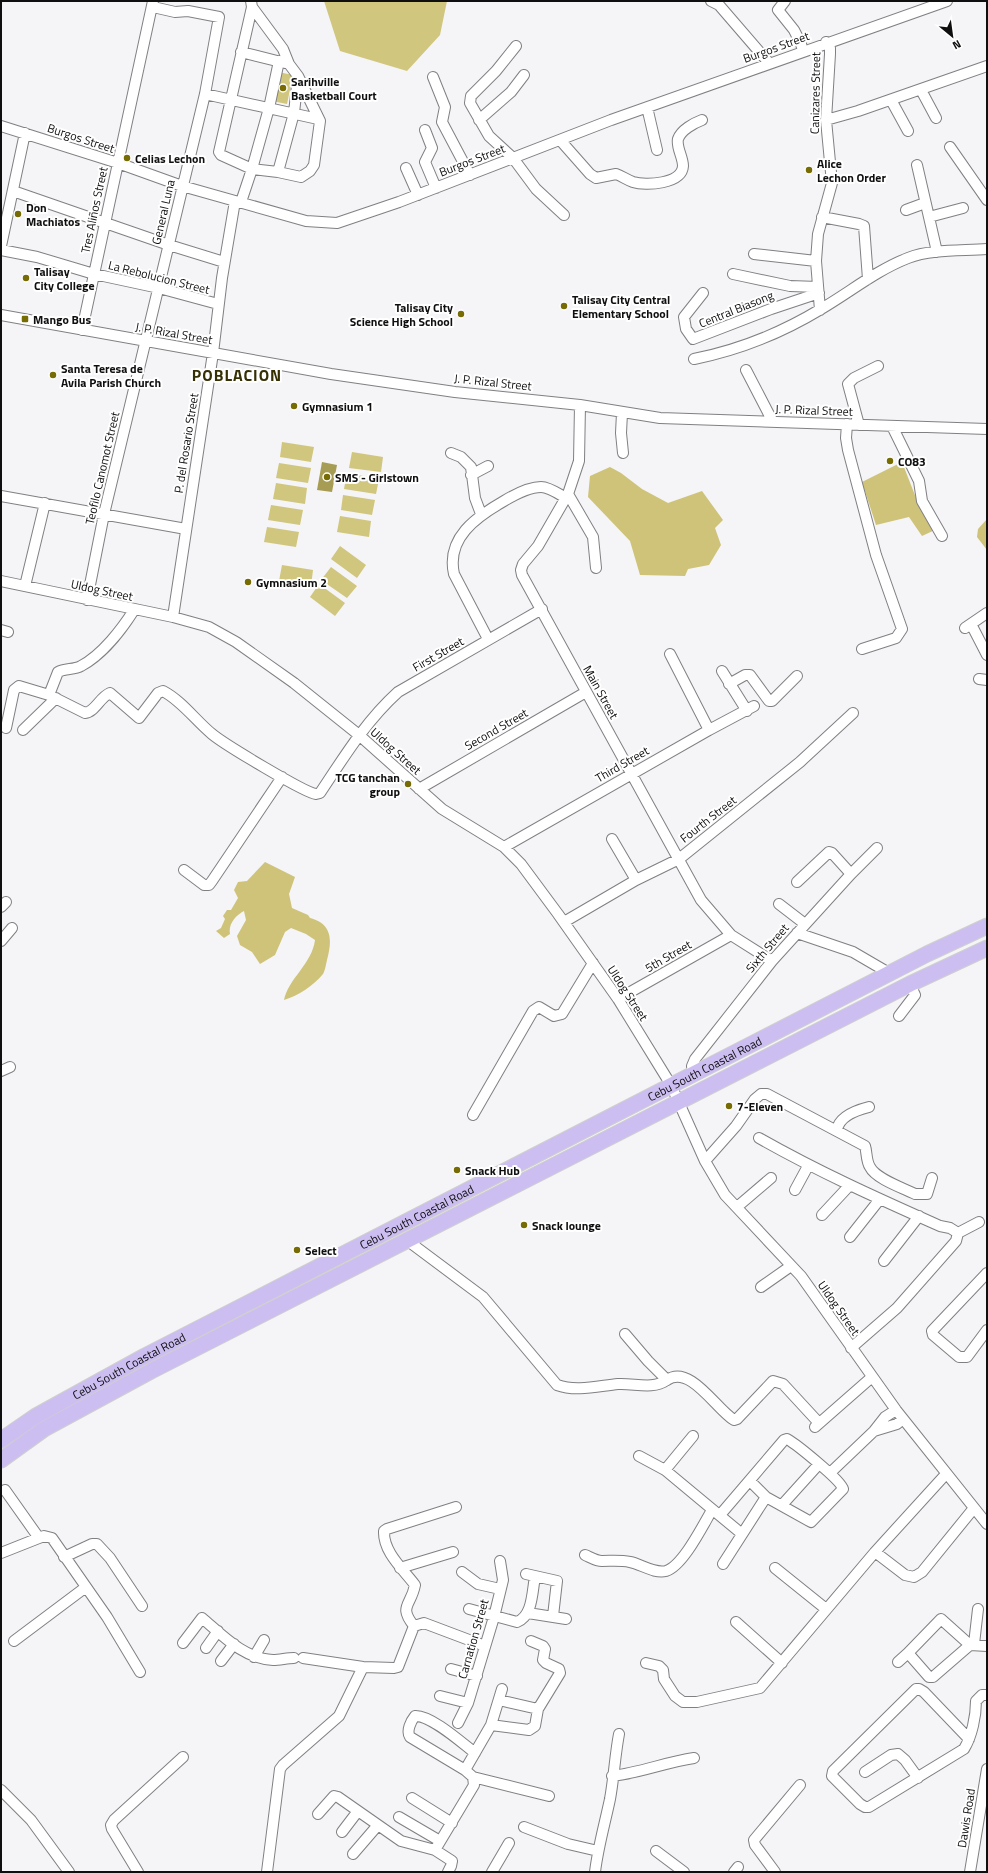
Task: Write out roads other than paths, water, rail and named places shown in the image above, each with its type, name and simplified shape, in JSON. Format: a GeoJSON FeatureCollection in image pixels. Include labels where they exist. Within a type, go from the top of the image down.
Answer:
{"type":"FeatureCollection","features":[{"type":"Feature","properties":{"kind":"highway","name":"Cebu South Coastal Road"},"geometry":{"type":"LineString","coordinates":[[1,1440],[36,1416],[145,1356],[889,973],[938,948],[987,926]]}},
{"type":"Feature","properties":{"kind":"highway","name":"Cebu South Coastal Road"},"geometry":{"type":"LineString","coordinates":[[1,1460],[44,1429],[151,1371],[910,984],[987,948]]}},
{"type":"Feature","properties":{"kind":"street"},"geometry":{"type":"LineString","coordinates":[[711,1],[719,5],[769,63]]}},
{"type":"Feature","properties":{"kind":"street"},"geometry":{"type":"LineString","coordinates":[[785,1],[778,10],[794,30],[803,51]]}},
{"type":"Feature","properties":{"kind":"street","name":"Burgos Street"},"geometry":{"type":"LineString","coordinates":[[1,126],[118,163],[182,186],[238,201],[306,222],[337,223],[418,195],[647,107],[826,42],[947,1]]}},
{"type":"Feature","properties":{"kind":"street","name":"General Luna"},"geometry":{"type":"LineString","coordinates":[[146,342],[205,94],[219,17],[188,10],[175,12],[153,4]]}},
{"type":"Feature","properties":{"kind":"street","name":"Tres Aliños Street"},"geometry":{"type":"LineString","coordinates":[[82,330],[104,223],[153,4]]}},
{"type":"Feature","properties":{"kind":"street"},"geometry":{"type":"LineString","coordinates":[[252,4],[283,49],[289,64],[298,76],[320,122],[314,164],[310,171],[299,177],[278,172],[252,170],[221,155],[219,152],[252,4]]}},
{"type":"Feature","properties":{"kind":"street","name":"Canizares Street"},"geometry":{"type":"LineString","coordinates":[[820,310],[816,260],[818,234],[832,182],[826,120],[830,48],[826,42]]}},
{"type":"Feature","properties":{"kind":"street"},"geometry":{"type":"LineString","coordinates":[[516,46],[496,71],[471,96],[470,103],[489,136],[513,158],[536,189],[564,215]]}},
{"type":"Feature","properties":{"kind":"street"},"geometry":{"type":"LineString","coordinates":[[241,52],[289,64]]}},
{"type":"Feature","properties":{"kind":"street","name":"P. del Rosario Street"},"geometry":{"type":"LineString","coordinates":[[173,617],[213,353],[224,262],[238,201],[252,170],[269,108],[279,61]]}},
{"type":"Feature","properties":{"kind":"street"},"geometry":{"type":"LineString","coordinates":[[826,120],[921,90],[987,66]]}},
{"type":"Feature","properties":{"kind":"street"},"geometry":{"type":"LineString","coordinates":[[479,120],[511,92],[524,75]]}},
{"type":"Feature","properties":{"kind":"street"},"geometry":{"type":"LineString","coordinates":[[278,172],[294,113],[298,76]]}},
{"type":"Feature","properties":{"kind":"street"},"geometry":{"type":"LineString","coordinates":[[433,77],[445,107],[442,122],[470,175]]}},
{"type":"Feature","properties":{"kind":"street"},"geometry":{"type":"LineString","coordinates":[[921,90],[936,118]]}},
{"type":"Feature","properties":{"kind":"street"},"geometry":{"type":"LineString","coordinates":[[205,94],[318,119]]}},
{"type":"Feature","properties":{"kind":"street"},"geometry":{"type":"LineString","coordinates":[[891,100],[908,132]]}},
{"type":"Feature","properties":{"kind":"street"},"geometry":{"type":"LineString","coordinates":[[647,107],[657,150]]}},
{"type":"Feature","properties":{"kind":"street"},"geometry":{"type":"LineString","coordinates":[[560,140],[590,174],[596,178],[616,174],[633,182],[648,184],[658,183],[672,180],[682,172],[683,165],[678,138],[690,127],[702,120]]}},
{"type":"Feature","properties":{"kind":"street"},"geometry":{"type":"LineString","coordinates":[[425,130],[432,148],[425,162],[436,188]]}},
{"type":"Feature","properties":{"kind":"street"},"geometry":{"type":"LineString","coordinates":[[1,246],[25,133]]}},
{"type":"Feature","properties":{"kind":"street"},"geometry":{"type":"LineString","coordinates":[[950,147],[987,200]]}},
{"type":"Feature","properties":{"kind":"street"},"geometry":{"type":"LineString","coordinates":[[917,165],[937,252]]}},
{"type":"Feature","properties":{"kind":"street"},"geometry":{"type":"LineString","coordinates":[[406,168],[418,195]]}},
{"type":"Feature","properties":{"kind":"street"},"geometry":{"type":"LineString","coordinates":[[12,190],[104,223],[224,262]]}},
{"type":"Feature","properties":{"kind":"street"},"geometry":{"type":"LineString","coordinates":[[906,210],[925,203]]}},
{"type":"Feature","properties":{"kind":"street"},"geometry":{"type":"LineString","coordinates":[[929,217],[964,208]]}},
{"type":"Feature","properties":{"kind":"street"},"geometry":{"type":"LineString","coordinates":[[822,217],[864,226],[868,280]]}},
{"type":"Feature","properties":{"kind":"street"},"geometry":{"type":"LineString","coordinates":[[694,359],[726,351],[774,334],[820,310],[887,268],[910,257],[937,252],[987,249]]}},
{"type":"Feature","properties":{"kind":"street","name":"La Rebolucion Street"},"geometry":{"type":"LineString","coordinates":[[1,250],[37,257],[94,274],[159,288],[218,304]]}},
{"type":"Feature","properties":{"kind":"street"},"geometry":{"type":"LineString","coordinates":[[754,254],[816,260]]}},
{"type":"Feature","properties":{"kind":"street"},"geometry":{"type":"LineString","coordinates":[[733,274],[790,286],[819,290]]}},
{"type":"Feature","properties":{"kind":"street","name":"Central Biasong"},"geometry":{"type":"LineString","coordinates":[[702,292],[684,317],[686,329],[693,339],[819,290]]}},
{"type":"Feature","properties":{"kind":"street","name":"J. P. Rizal Street"},"geometry":{"type":"LineString","coordinates":[[1,315],[332,374],[455,392],[580,405],[660,418],[987,429]]}},
{"type":"Feature","properties":{"kind":"street","name":"Teofilo Canomot Street"},"geometry":{"type":"LineString","coordinates":[[87,600],[104,514],[146,342]]}},
{"type":"Feature","properties":{"kind":"street"},"geometry":{"type":"LineString","coordinates":[[859,425],[848,384],[850,380],[878,366]]}},
{"type":"Feature","properties":{"kind":"street"},"geometry":{"type":"LineString","coordinates":[[746,370],[772,422]]}},
{"type":"Feature","properties":{"kind":"street","name":"Main Street"},"geometry":{"type":"LineString","coordinates":[[580,405],[578,461],[567,496],[538,546],[521,570],[522,575],[701,900],[731,935],[772,961]]}},
{"type":"Feature","properties":{"kind":"street"},"geometry":{"type":"LineString","coordinates":[[622,413],[621,433],[623,453]]}},
{"type":"Feature","properties":{"kind":"street"},"geometry":{"type":"LineString","coordinates":[[847,424],[846,438],[848,450],[876,555],[902,629],[896,638],[862,649]]}},
{"type":"Feature","properties":{"kind":"street"},"geometry":{"type":"LineString","coordinates":[[892,426],[918,481],[922,501],[942,536]]}},
{"type":"Feature","properties":{"kind":"street"},"geometry":{"type":"LineString","coordinates":[[451,453],[468,462],[471,467],[475,498],[481,514]]}},
{"type":"Feature","properties":{"kind":"street"},"geometry":{"type":"LineString","coordinates":[[471,475],[488,466]]}},
{"type":"Feature","properties":{"kind":"street"},"geometry":{"type":"LineString","coordinates":[[488,640],[470,608],[454,574],[452,565],[455,546],[464,530],[481,514],[511,497],[539,487],[567,496],[593,537],[596,568]]}},
{"type":"Feature","properties":{"kind":"street"},"geometry":{"type":"LineString","coordinates":[[1,496],[186,529]]}},
{"type":"Feature","properties":{"kind":"street"},"geometry":{"type":"LineString","coordinates":[[26,586],[45,503]]}},
{"type":"Feature","properties":{"kind":"street","name":"Uldog Street"},"geometry":{"type":"LineString","coordinates":[[1,581],[173,617],[209,627],[236,642],[294,683],[359,735],[442,809],[504,847],[521,864],[618,999],[671,1085],[705,1161],[726,1195],[801,1276],[896,1410],[987,1524]]}},
{"type":"Feature","properties":{"kind":"street","name":"First Street"},"geometry":{"type":"LineString","coordinates":[[53,697],[88,713],[110,693],[139,718],[158,693],[163,692],[171,697],[212,734],[282,777],[313,794],[320,793],[359,735],[381,708],[398,692],[542,609]]}},
{"type":"Feature","properties":{"kind":"street"},"geometry":{"type":"LineString","coordinates":[[23,730],[53,697],[58,672],[64,669],[76,669],[90,661],[124,625],[134,610]]}},
{"type":"Feature","properties":{"kind":"street"},"geometry":{"type":"LineString","coordinates":[[987,613],[968,626],[987,655]]}},
{"type":"Feature","properties":{"kind":"street"},"geometry":{"type":"LineString","coordinates":[[670,654],[709,730]]}},
{"type":"Feature","properties":{"kind":"street"},"geometry":{"type":"LineString","coordinates":[[722,671],[728,684],[747,674],[769,701],[772,701],[797,676]]}},
{"type":"Feature","properties":{"kind":"street","name":"Third Street"},"geometry":{"type":"LineString","coordinates":[[504,847],[632,773],[709,730],[751,709],[728,684]]}},
{"type":"Feature","properties":{"kind":"street"},"geometry":{"type":"LineString","coordinates":[[6,728],[14,690],[16,688],[20,686],[53,697]]}},
{"type":"Feature","properties":{"kind":"street","name":"Second Street"},"geometry":{"type":"LineString","coordinates":[[419,789],[586,692]]}},
{"type":"Feature","properties":{"kind":"street","name":"Fourth Street"},"geometry":{"type":"LineString","coordinates":[[564,922],[636,880],[679,859],[800,762],[853,713]]}},
{"type":"Feature","properties":{"kind":"street"},"geometry":{"type":"LineString","coordinates":[[184,870],[204,885],[209,885],[282,777]]}},
{"type":"Feature","properties":{"kind":"street"},"geometry":{"type":"LineString","coordinates":[[612,839],[636,880]]}},
{"type":"Feature","properties":{"kind":"street","name":"Sixth Street"},"geometry":{"type":"LineString","coordinates":[[693,1074],[692,1066],[695,1059],[772,961],[851,874],[877,848]]}},
{"type":"Feature","properties":{"kind":"street"},"geometry":{"type":"LineString","coordinates":[[797,882],[829,852],[832,853],[851,874]]}},
{"type":"Feature","properties":{"kind":"street"},"geometry":{"type":"LineString","coordinates":[[779,904],[805,924]]}},
{"type":"Feature","properties":{"kind":"street"},"geometry":{"type":"LineString","coordinates":[[1,941],[12,928]]}},
{"type":"Feature","properties":{"kind":"street"},"geometry":{"type":"LineString","coordinates":[[797,933],[853,952],[889,973]]}},
{"type":"Feature","properties":{"kind":"street","name":"5th Street"},"geometry":{"type":"LineString","coordinates":[[618,999],[731,935]]}},
{"type":"Feature","properties":{"kind":"street"},"geometry":{"type":"LineString","coordinates":[[473,1115],[533,1011],[539,1007],[554,1016],[559,1016],[593,963]]}},
{"type":"Feature","properties":{"kind":"street"},"geometry":{"type":"LineString","coordinates":[[899,1016],[915,995],[910,984]]}},
{"type":"Feature","properties":{"kind":"street"},"geometry":{"type":"LineString","coordinates":[[705,1161],[736,1126],[755,1099],[761,1094],[768,1094],[837,1130],[864,1146],[868,1165],[872,1171],[909,1191],[915,1194],[927,1194],[932,1178]]}},
{"type":"Feature","properties":{"kind":"street"},"geometry":{"type":"LineString","coordinates":[[837,1130],[839,1125],[852,1113],[869,1107]]}},
{"type":"Feature","properties":{"kind":"street"},"geometry":{"type":"LineString","coordinates":[[759,1138],[808,1166],[849,1186],[940,1226],[950,1228],[958,1233]]}},
{"type":"Feature","properties":{"kind":"street"},"geometry":{"type":"LineString","coordinates":[[795,1190],[808,1166]]}},
{"type":"Feature","properties":{"kind":"street"},"geometry":{"type":"LineString","coordinates":[[737,1207],[771,1178]]}},
{"type":"Feature","properties":{"kind":"street"},"geometry":{"type":"LineString","coordinates":[[822,1216],[849,1186]]}},
{"type":"Feature","properties":{"kind":"street"},"geometry":{"type":"LineString","coordinates":[[850,1237],[880,1199]]}},
{"type":"Feature","properties":{"kind":"street"},"geometry":{"type":"LineString","coordinates":[[884,1261],[919,1216]]}},
{"type":"Feature","properties":{"kind":"street"},"geometry":{"type":"LineString","coordinates":[[851,1348],[897,1308],[956,1241],[958,1233],[979,1222]]}},
{"type":"Feature","properties":{"kind":"street"},"geometry":{"type":"LineString","coordinates":[[408,1241],[483,1298],[557,1385],[566,1388],[604,1387],[618,1384],[649,1386],[660,1384],[671,1376],[680,1375],[691,1381],[734,1420],[737,1419],[773,1381],[778,1381],[783,1384],[817,1426],[872,1376]]}},
{"type":"Feature","properties":{"kind":"street"},"geometry":{"type":"LineString","coordinates":[[761,1286],[791,1266]]}},
{"type":"Feature","properties":{"kind":"street"},"geometry":{"type":"LineString","coordinates":[[987,1273],[932,1331],[933,1335],[959,1357],[963,1358],[967,1357],[987,1330]]}},
{"type":"Feature","properties":{"kind":"street"},"geometry":{"type":"LineString","coordinates":[[625,1334],[648,1361],[667,1380]]}},
{"type":"Feature","properties":{"kind":"street"},"geometry":{"type":"LineString","coordinates":[[830,1473],[874,1431],[885,1417],[896,1410]]}},
{"type":"Feature","properties":{"kind":"street"},"geometry":{"type":"LineString","coordinates":[[874,1431],[897,1424],[903,1419]]}},
{"type":"Feature","properties":{"kind":"street"},"geometry":{"type":"LineString","coordinates":[[665,1470],[693,1436]]}},
{"type":"Feature","properties":{"kind":"street"},"geometry":{"type":"LineString","coordinates":[[585,1555],[601,1561],[622,1560],[636,1563],[651,1570],[665,1571],[676,1564],[716,1513],[750,1481],[784,1440],[789,1440],[830,1473],[841,1484],[843,1489],[814,1520],[808,1521],[766,1496],[750,1481]]}},
{"type":"Feature","properties":{"kind":"street"},"geometry":{"type":"LineString","coordinates":[[639,1456],[665,1470],[742,1534]]}},
{"type":"Feature","properties":{"kind":"street"},"geometry":{"type":"LineString","coordinates":[[782,1505],[819,1464]]}},
{"type":"Feature","properties":{"kind":"street"},"geometry":{"type":"LineString","coordinates":[[646,1663],[659,1666],[663,1670],[664,1679],[675,1696],[683,1702],[697,1702],[760,1688],[875,1552],[946,1474]]}},
{"type":"Feature","properties":{"kind":"street"},"geometry":{"type":"LineString","coordinates":[[5,1490],[40,1538]]}},
{"type":"Feature","properties":{"kind":"street"},"geometry":{"type":"LineString","coordinates":[[723,1564],[766,1496]]}},
{"type":"Feature","properties":{"kind":"street"},"geometry":{"type":"LineString","coordinates":[[414,1626],[407,1617],[405,1611],[415,1585],[400,1568],[390,1552],[384,1537],[384,1531],[456,1508]]}},
{"type":"Feature","properties":{"kind":"street"},"geometry":{"type":"LineString","coordinates":[[875,1552],[905,1575],[914,1577],[922,1572],[974,1508]]}},
{"type":"Feature","properties":{"kind":"street"},"geometry":{"type":"LineString","coordinates":[[1,1553],[44,1536],[52,1538],[115,1630],[140,1672]]}},
{"type":"Feature","properties":{"kind":"street"},"geometry":{"type":"LineString","coordinates":[[64,1557],[92,1544],[97,1544],[110,1558],[142,1606]]}},
{"type":"Feature","properties":{"kind":"street"},"geometry":{"type":"LineString","coordinates":[[400,1568],[453,1552]]}},
{"type":"Feature","properties":{"kind":"street","name":"Carnation Street"},"geometry":{"type":"LineString","coordinates":[[458,1723],[468,1703],[494,1617],[503,1580],[500,1561]]}},
{"type":"Feature","properties":{"kind":"street"},"geometry":{"type":"LineString","coordinates":[[775,1568],[826,1609]]}},
{"type":"Feature","properties":{"kind":"street"},"geometry":{"type":"LineString","coordinates":[[462,1572],[478,1584],[500,1590]]}},
{"type":"Feature","properties":{"kind":"street"},"geometry":{"type":"LineString","coordinates":[[469,1609],[517,1622],[522,1620],[528,1612],[530,1576],[557,1581],[553,1616]]}},
{"type":"Feature","properties":{"kind":"street"},"geometry":{"type":"LineString","coordinates":[[14,1641],[86,1587]]}},
{"type":"Feature","properties":{"kind":"street"},"geometry":{"type":"LineString","coordinates":[[908,1653],[929,1677],[933,1677],[972,1645],[978,1609]]}},
{"type":"Feature","properties":{"kind":"street"},"geometry":{"type":"LineString","coordinates":[[528,1612],[566,1619]]}},
{"type":"Feature","properties":{"kind":"street"},"geometry":{"type":"LineString","coordinates":[[183,1643],[202,1618],[234,1644],[254,1657],[272,1660],[298,1658],[363,1667],[394,1668],[398,1667],[414,1626]]}},
{"type":"Feature","properties":{"kind":"street"},"geometry":{"type":"LineString","coordinates":[[898,1662],[941,1619],[972,1645],[987,1646]]}},
{"type":"Feature","properties":{"kind":"street"},"geometry":{"type":"LineString","coordinates":[[736,1622],[782,1663]]}},
{"type":"Feature","properties":{"kind":"street"},"geometry":{"type":"LineString","coordinates":[[414,1626],[424,1623],[485,1646]]}},
{"type":"Feature","properties":{"kind":"street"},"geometry":{"type":"LineString","coordinates":[[206,1648],[218,1631]]}},
{"type":"Feature","properties":{"kind":"street"},"geometry":{"type":"LineString","coordinates":[[254,1657],[264,1640]]}},
{"type":"Feature","properties":{"kind":"street"},"geometry":{"type":"LineString","coordinates":[[491,1725],[529,1730],[535,1726],[538,1709],[560,1673],[559,1669],[543,1660],[545,1649],[543,1646],[531,1641]]}},
{"type":"Feature","properties":{"kind":"street"},"geometry":{"type":"LineString","coordinates":[[220,1661],[234,1644]]}},
{"type":"Feature","properties":{"kind":"street"},"geometry":{"type":"LineString","coordinates":[[267,1872],[280,1769],[339,1716],[363,1667]]}},
{"type":"Feature","properties":{"kind":"street"},"geometry":{"type":"LineString","coordinates":[[451,1670],[477,1676]]}},
{"type":"Feature","properties":{"kind":"street"},"geometry":{"type":"LineString","coordinates":[[465,1770],[491,1725],[502,1689]]}},
{"type":"Feature","properties":{"kind":"street"},"geometry":{"type":"LineString","coordinates":[[969,1739],[924,1692],[916,1689],[832,1773],[832,1776],[865,1808],[869,1807],[964,1749],[969,1739],[976,1701],[982,1695],[987,1695]]}},
{"type":"Feature","properties":{"kind":"street"},"geometry":{"type":"LineString","coordinates":[[440,1696],[468,1703]]}},
{"type":"Feature","properties":{"kind":"street"},"geometry":{"type":"LineString","coordinates":[[499,1700],[538,1709]]}},
{"type":"Feature","properties":{"kind":"street"},"geometry":{"type":"LineString","coordinates":[[475,1753],[428,1719],[416,1716],[413,1719],[408,1734],[410,1737],[465,1770],[474,1781],[549,1796]]}},
{"type":"Feature","properties":{"kind":"street"},"geometry":{"type":"LineString","coordinates":[[595,1872],[598,1851],[610,1798],[619,1734]]}},
{"type":"Feature","properties":{"kind":"street"},"geometry":{"type":"LineString","coordinates":[[865,1772],[891,1755],[898,1754],[905,1760],[918,1778]]}},
{"type":"Feature","properties":{"kind":"street"},"geometry":{"type":"LineString","coordinates":[[138,1872],[111,1825],[114,1820],[183,1757]]}},
{"type":"Feature","properties":{"kind":"street"},"geometry":{"type":"LineString","coordinates":[[612,1776],[630,1774],[677,1761],[694,1758]]}},
{"type":"Feature","properties":{"kind":"street","name":"Dawis Road"},"geometry":{"type":"LineString","coordinates":[[970,1872],[987,1769]]}},
{"type":"Feature","properties":{"kind":"street"},"geometry":{"type":"LineString","coordinates":[[438,1846],[474,1781]]}},
{"type":"Feature","properties":{"kind":"street"},"geometry":{"type":"LineString","coordinates":[[775,1872],[755,1845],[754,1840],[800,1785]]}},
{"type":"Feature","properties":{"kind":"street"},"geometry":{"type":"LineString","coordinates":[[1,1790],[31,1820],[69,1872]]}},
{"type":"Feature","properties":{"kind":"street"},"geometry":{"type":"LineString","coordinates":[[318,1814],[334,1796],[338,1797],[401,1841],[438,1846]]}},
{"type":"Feature","properties":{"kind":"street"},"geometry":{"type":"LineString","coordinates":[[412,1798],[452,1823]]}},
{"type":"Feature","properties":{"kind":"street"},"geometry":{"type":"LineString","coordinates":[[342,1832],[358,1811]]}},
{"type":"Feature","properties":{"kind":"street"},"geometry":{"type":"LineString","coordinates":[[399,1817],[438,1846],[452,1861],[452,1866],[448,1872]]}},
{"type":"Feature","properties":{"kind":"street"},"geometry":{"type":"LineString","coordinates":[[353,1854],[378,1825]]}},
{"type":"Feature","properties":{"kind":"street"},"geometry":{"type":"LineString","coordinates":[[524,1827],[568,1844],[598,1851]]}},
{"type":"Feature","properties":{"kind":"street"},"geometry":{"type":"LineString","coordinates":[[492,1872],[509,1843]]}},
{"type":"Feature","properties":{"kind":"street"},"geometry":{"type":"LineString","coordinates":[[656,1851],[684,1872]]}},
{"type":"Feature","properties":{"kind":"place","name":"Sarihville Basketball Court"},"geometry":{"type":"Point","coordinates":[283,88]}},
{"type":"Feature","properties":{"kind":"place","name":"Celias Lechon"},"geometry":{"type":"Point","coordinates":[127,158]}},
{"type":"Feature","properties":{"kind":"place","name":"Alice Lechon Order"},"geometry":{"type":"Point","coordinates":[809,170]}},
{"type":"Feature","properties":{"kind":"place","name":"Don Machiatos"},"geometry":{"type":"Point","coordinates":[18,214]}},
{"type":"Feature","properties":{"kind":"place","name":"Talisay City College"},"geometry":{"type":"Point","coordinates":[26,278]}},
{"type":"Feature","properties":{"kind":"place","name":"Talisay City Central Elementary School"},"geometry":{"type":"Point","coordinates":[564,306]}},
{"type":"Feature","properties":{"kind":"place","name":"Talisay City Science High School"},"geometry":{"type":"Point","coordinates":[461,314]}},
{"type":"Feature","properties":{"kind":"place","name":"Mango Bus"},"geometry":{"type":"Point","coordinates":[25,319]}},
{"type":"Feature","properties":{"kind":"place","name":"Santa Teresa de Avila Parish Church"},"geometry":{"type":"Point","coordinates":[53,375]}},
{"type":"Feature","properties":{"kind":"place","name":"Gymnasium 1"},"geometry":{"type":"Point","coordinates":[294,406]}},
{"type":"Feature","properties":{"kind":"place","name":"CO83"},"geometry":{"type":"Point","coordinates":[890,461]}},
{"type":"Feature","properties":{"kind":"place","name":"SMS - Girlstown"},"geometry":{"type":"Point","coordinates":[327,477]}},
{"type":"Feature","properties":{"kind":"place","name":"Gymnasium 2"},"geometry":{"type":"Point","coordinates":[248,582]}},
{"type":"Feature","properties":{"kind":"place","name":"TCG tanchan group"},"geometry":{"type":"Point","coordinates":[408,784]}},
{"type":"Feature","properties":{"kind":"place","name":"7-Eleven"},"geometry":{"type":"Point","coordinates":[729,1106]}},
{"type":"Feature","properties":{"kind":"place","name":"Snack Hub"},"geometry":{"type":"Point","coordinates":[457,1170]}},
{"type":"Feature","properties":{"kind":"place","name":"Snack lounge"},"geometry":{"type":"Point","coordinates":[524,1225]}},
{"type":"Feature","properties":{"kind":"place","name":"Select"},"geometry":{"type":"Point","coordinates":[297,1250]}},
{"type":"Feature","properties":{"kind":"district","name":"POBLACION"},"geometry":{"type":"Point","coordinates":[237,375]}}]}
